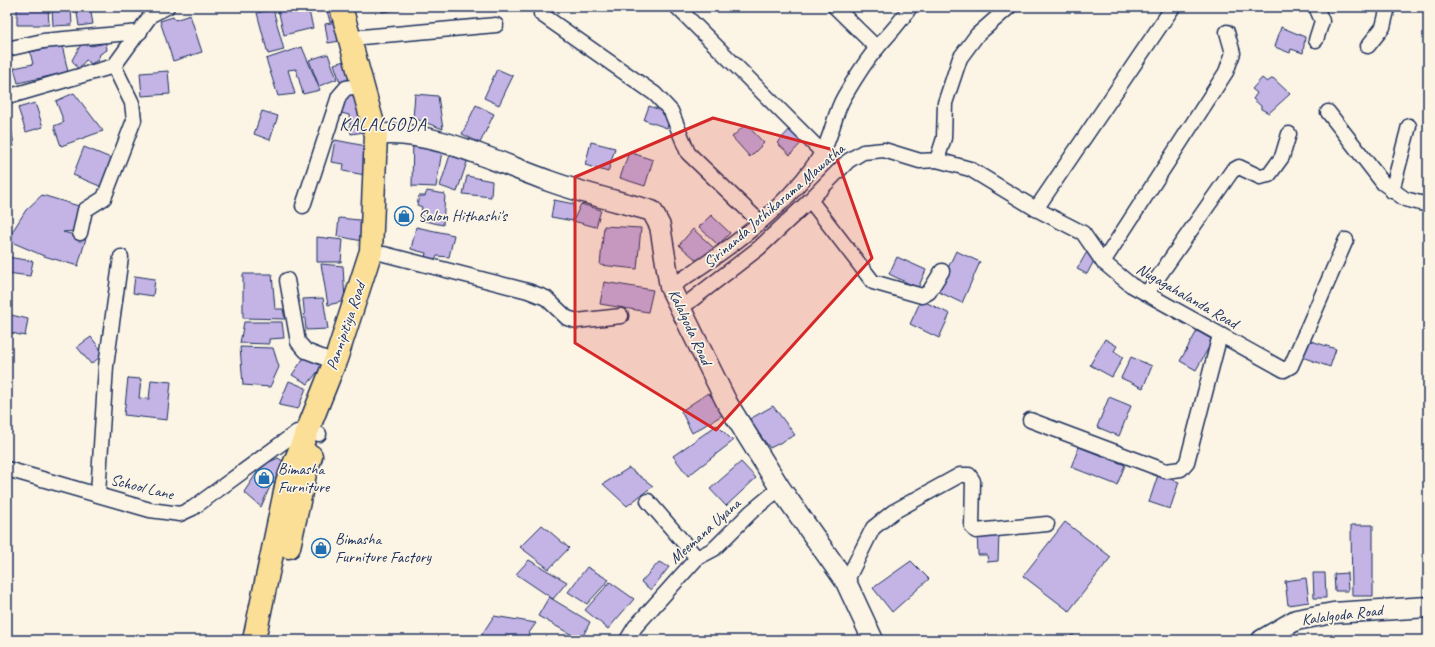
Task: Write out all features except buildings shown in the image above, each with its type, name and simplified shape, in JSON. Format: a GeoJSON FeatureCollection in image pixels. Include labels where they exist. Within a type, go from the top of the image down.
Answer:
{"type":"FeatureCollection","features":[{"type":"Feature","properties":{"kind":"main road","name":"Pannipitiya Road"},"geometry":{"type":"LineString","coordinates":[[269,640],[313,432],[371,251],[383,134],[364,85],[341,7]]}},
{"type":"Feature","properties":{"kind":"main road","name":"Pannipitiya Road"},"geometry":{"type":"LineString","coordinates":[[254,640],[287,482],[349,368],[384,254],[383,134],[354,7]]}},
{"type":"Feature","properties":{"kind":"street"},"geometry":{"type":"LineString","coordinates":[[7,97],[114,66],[151,15],[168,7]]}},
{"type":"Feature","properties":{"kind":"street"},"geometry":{"type":"LineString","coordinates":[[545,7],[541,14],[655,94],[671,111],[688,153],[760,222]]}},
{"type":"Feature","properties":{"kind":"street"},"geometry":{"type":"LineString","coordinates":[[677,7],[822,152]]}},
{"type":"Feature","properties":{"kind":"street"},"geometry":{"type":"LineString","coordinates":[[835,7],[877,48]]}},
{"type":"Feature","properties":{"kind":"street"},"geometry":{"type":"LineString","coordinates":[[670,286],[699,268],[760,222],[802,181],[822,152],[843,99],[877,48],[901,23],[910,7]]}},
{"type":"Feature","properties":{"kind":"street"},"geometry":{"type":"LineString","coordinates":[[937,160],[944,138],[945,102],[960,58],[977,35],[1009,7]]}},
{"type":"Feature","properties":{"kind":"street"},"geometry":{"type":"LineString","coordinates":[[1036,209],[1173,7]]}},
{"type":"Feature","properties":{"kind":"street"},"geometry":{"type":"LineString","coordinates":[[1316,7],[1322,21],[1316,40]]}},
{"type":"Feature","properties":{"kind":"street"},"geometry":{"type":"LineString","coordinates":[[1368,46],[1383,27],[1388,7]]}},
{"type":"Feature","properties":{"kind":"street"},"geometry":{"type":"LineString","coordinates":[[362,37],[496,25]]}},
{"type":"Feature","properties":{"kind":"street"},"geometry":{"type":"LineString","coordinates":[[7,49],[43,41],[140,32]]}},
{"type":"Feature","properties":{"kind":"street"},"geometry":{"type":"LineString","coordinates":[[1103,262],[1226,72],[1233,53],[1227,32]]}},
{"type":"Feature","properties":{"kind":"street"},"geometry":{"type":"LineString","coordinates":[[80,233],[85,210],[104,198],[134,120],[132,103],[114,66]]}},
{"type":"Feature","properties":{"kind":"street"},"geometry":{"type":"LineString","coordinates":[[303,206],[339,96],[346,88],[364,85]]}},
{"type":"Feature","properties":{"kind":"street"},"geometry":{"type":"LineString","coordinates":[[1328,112],[1383,183],[1405,199],[1428,205]]}},
{"type":"Feature","properties":{"kind":"street"},"geometry":{"type":"LineString","coordinates":[[1392,191],[1409,126]]}},
{"type":"Feature","properties":{"kind":"street","name":"Kalalgoda Road"},"geometry":{"type":"LineString","coordinates":[[383,134],[439,140],[551,181],[652,211],[660,226],[670,286],[727,402],[780,488],[846,582],[872,640]]}},
{"type":"Feature","properties":{"kind":"street"},"geometry":{"type":"LineString","coordinates":[[1147,294],[1232,172],[1239,167],[1260,176],[1269,175],[1282,157],[1289,134]]}},
{"type":"Feature","properties":{"kind":"street","name":"Sirinanda Jothikarama Mawatha"},"geometry":{"type":"LineString","coordinates":[[680,309],[759,248],[810,200],[848,161],[863,152],[884,150],[920,161],[937,160]]}},
{"type":"Feature","properties":{"kind":"street","name":"Nugagahalanda Road"},"geometry":{"type":"LineString","coordinates":[[937,160],[970,169],[1036,209],[1083,233],[1103,262],[1131,285],[1284,370],[1291,366],[1346,240]]}},
{"type":"Feature","properties":{"kind":"street"},"geometry":{"type":"LineString","coordinates":[[810,200],[873,282],[922,296],[929,292],[942,271]]}},
{"type":"Feature","properties":{"kind":"street"},"geometry":{"type":"LineString","coordinates":[[384,254],[528,291],[546,298],[567,318],[577,321],[621,316]]}},
{"type":"Feature","properties":{"kind":"street"},"geometry":{"type":"LineString","coordinates":[[98,494],[106,366],[122,257]]}},
{"type":"Feature","properties":{"kind":"street"},"geometry":{"type":"LineString","coordinates":[[287,280],[298,342],[306,351],[327,359],[336,359]]}},
{"type":"Feature","properties":{"kind":"street"},"geometry":{"type":"LineString","coordinates":[[1030,420],[1166,472],[1181,469],[1188,462],[1220,335]]}},
{"type":"Feature","properties":{"kind":"street","name":"School Lane"},"geometry":{"type":"LineString","coordinates":[[7,469],[150,510],[180,514],[193,508],[297,432],[313,432]]}},
{"type":"Feature","properties":{"kind":"street"},"geometry":{"type":"LineString","coordinates":[[846,582],[873,528],[893,512],[960,475],[969,475],[973,481],[972,528],[976,531],[1047,524]]}},
{"type":"Feature","properties":{"kind":"street","name":"Meemana Uyana"},"geometry":{"type":"LineString","coordinates":[[627,640],[635,627],[697,558],[714,549],[751,512],[780,488]]}},
{"type":"Feature","properties":{"kind":"street"},"geometry":{"type":"LineString","coordinates":[[648,501],[697,558]]}},
{"type":"Feature","properties":{"kind":"street","name":"Kalalgoda Road"},"geometry":{"type":"LineString","coordinates":[[1262,640],[1296,620],[1333,613],[1428,607]]}},
{"type":"Feature","properties":{"kind":"highlighted area"},"geometry":{"type":"Polygon","coordinates":[[[713,118],[834,150],[872,258],[716,430],[575,343],[575,177],[713,118]]]}},
{"type":"Feature","properties":{"kind":"place","name":"Salon Hithashi's"},"geometry":{"type":"Point","coordinates":[404,216]}},
{"type":"Feature","properties":{"kind":"place","name":"Bimasha Furniture"},"geometry":{"type":"Point","coordinates":[264,478]}},
{"type":"Feature","properties":{"kind":"place","name":"Bimasha Furniture Factory"},"geometry":{"type":"Point","coordinates":[321,548]}},
{"type":"Feature","properties":{"kind":"district","name":"KALALGODA"},"geometry":{"type":"Point","coordinates":[383,124]}}]}
